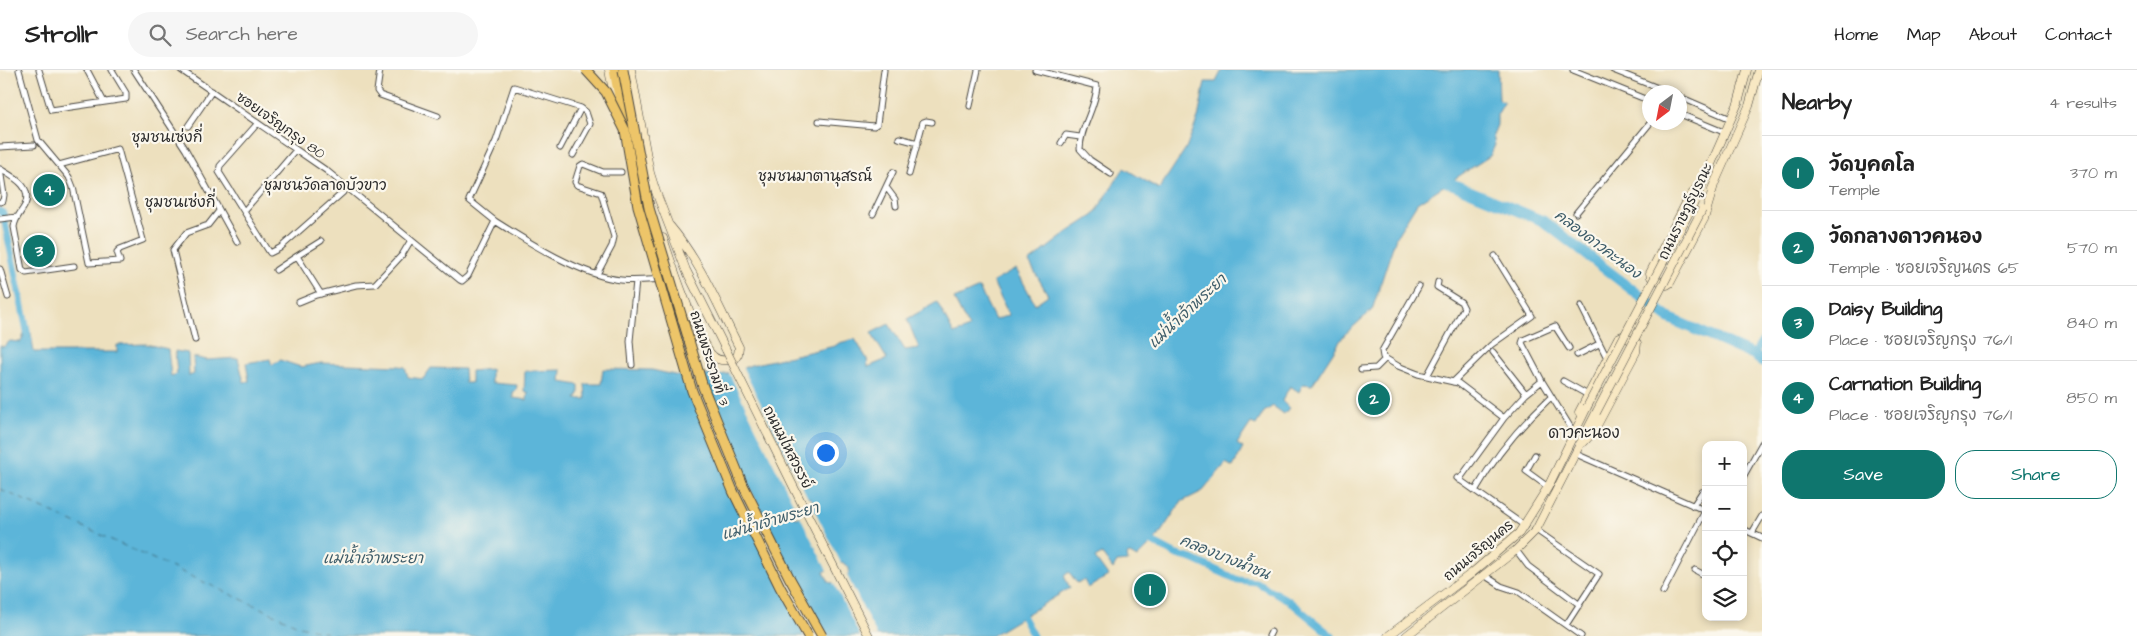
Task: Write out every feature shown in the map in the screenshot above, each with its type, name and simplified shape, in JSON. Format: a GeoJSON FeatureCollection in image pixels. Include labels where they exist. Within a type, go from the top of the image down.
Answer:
{"type":"FeatureCollection","features":[{"type":"Feature","properties":{"kind":"main road"},"geometry":{"type":"LineString","coordinates":[[586,70],[606,92],[626,130]]}},
{"type":"Feature","properties":{"kind":"main road","name":"ถนนมไหสวรรย์"},"geometry":{"type":"LineString","coordinates":[[608,70],[622,135],[646,205],[663,238],[686,270]]}},
{"type":"Feature","properties":{"kind":"main road","name":"ถนนพระรามที่ 3"},"geometry":{"type":"LineString","coordinates":[[614,70],[638,206],[692,392],[733,491],[780,587],[808,636]]}},
{"type":"Feature","properties":{"kind":"main road","name":"ถนนพระรามที่ 3"},"geometry":{"type":"LineString","coordinates":[[623,70],[649,208],[702,387],[743,485],[789,577],[822,636]]}},
{"type":"Feature","properties":{"kind":"main road","name":"ถนนมไหสวรรย์"},"geometry":{"type":"LineString","coordinates":[[631,70],[651,175],[686,270],[868,636]]}},
{"type":"Feature","properties":{"kind":"main road","name":"ถนนราษฎร์บูรณะ"},"geometry":{"type":"LineString","coordinates":[[1587,408],[1692,205],[1726,133],[1748,70]]}},
{"type":"Feature","properties":{"kind":"main road","name":"ถนนราษฎร์บูรณะ"},"geometry":{"type":"LineString","coordinates":[[1596,413],[1702,210],[1749,106],[1759,70]]}},
{"type":"Feature","properties":{"kind":"main road"},"geometry":{"type":"LineString","coordinates":[[1703,180],[1688,199],[1650,273],[1651,277],[1666,285],[1670,283],[1704,219],[1714,184]]}},
{"type":"Feature","properties":{"kind":"main road"},"geometry":{"type":"LineString","coordinates":[[663,238],[677,278],[712,356],[726,361],[735,359],[739,347],[694,259],[670,226]]}},
{"type":"Feature","properties":{"kind":"main road"},"geometry":{"type":"LineString","coordinates":[[1572,432],[1588,395],[1618,338],[1622,336],[1637,343],[1636,352],[1594,431],[1581,445]]}},
{"type":"Feature","properties":{"kind":"main road","name":"ถนนเจริญนคร"},"geometry":{"type":"LineString","coordinates":[[1388,636],[1472,573],[1524,526],[1548,487],[1572,432],[1587,408]]}},
{"type":"Feature","properties":{"kind":"main road","name":"ถนนเจริญนคร"},"geometry":{"type":"LineString","coordinates":[[1406,636],[1516,550],[1536,530],[1596,413]]}},
{"type":"Feature","properties":{"kind":"street"},"geometry":{"type":"LineString","coordinates":[[19,70],[38,140],[69,177],[73,187],[89,263],[120,261],[118,252],[120,249],[143,240],[118,149],[59,165]]}},
{"type":"Feature","properties":{"kind":"street"},"geometry":{"type":"LineString","coordinates":[[39,70],[51,110],[122,100],[127,97],[112,70]]}},
{"type":"Feature","properties":{"kind":"street"},"geometry":{"type":"LineString","coordinates":[[86,70],[104,102]]}},
{"type":"Feature","properties":{"kind":"street"},"geometry":{"type":"LineString","coordinates":[[134,70],[186,150],[237,242]]}},
{"type":"Feature","properties":{"kind":"street","name":"ซอยเจริญกรุง 80"},"geometry":{"type":"LineString","coordinates":[[181,70],[348,188],[462,281],[468,276],[495,221]]}},
{"type":"Feature","properties":{"kind":"street"},"geometry":{"type":"LineString","coordinates":[[380,70],[377,91],[380,95],[438,116]]}},
{"type":"Feature","properties":{"kind":"street"},"geometry":{"type":"LineString","coordinates":[[819,121],[874,126],[877,124],[884,70]]}},
{"type":"Feature","properties":{"kind":"street"},"geometry":{"type":"LineString","coordinates":[[970,106],[978,70]]}},
{"type":"Feature","properties":{"kind":"street"},"geometry":{"type":"LineString","coordinates":[[1035,70],[1097,86],[1080,137],[1080,149],[1111,174]]}},
{"type":"Feature","properties":{"kind":"street"},"geometry":{"type":"LineString","coordinates":[[1573,70],[1642,98]]}},
{"type":"Feature","properties":{"kind":"street"},"geometry":{"type":"LineString","coordinates":[[1613,70],[1650,85]]}},
{"type":"Feature","properties":{"kind":"street"},"geometry":{"type":"LineString","coordinates":[[573,155],[590,124],[586,112],[581,108],[514,87],[497,138],[469,200],[495,221],[564,262],[620,280],[636,281],[677,278]]}},
{"type":"Feature","properties":{"kind":"street"},"geometry":{"type":"LineString","coordinates":[[188,126],[212,91]]}},
{"type":"Feature","properties":{"kind":"street"},"geometry":{"type":"LineString","coordinates":[[1687,100],[1731,118]]}},
{"type":"Feature","properties":{"kind":"street"},"geometry":{"type":"LineString","coordinates":[[560,148],[581,108]]}},
{"type":"Feature","properties":{"kind":"street"},"geometry":{"type":"LineString","coordinates":[[1687,117],[1726,133]]}},
{"type":"Feature","properties":{"kind":"street"},"geometry":{"type":"LineString","coordinates":[[909,174],[923,122],[932,122]]}},
{"type":"Feature","properties":{"kind":"street"},"geometry":{"type":"LineString","coordinates":[[258,123],[220,166],[219,172],[270,253],[280,248],[348,188]]}},
{"type":"Feature","properties":{"kind":"street"},"geometry":{"type":"LineString","coordinates":[[1576,213],[1644,130]]}},
{"type":"Feature","properties":{"kind":"street"},"geometry":{"type":"LineString","coordinates":[[1061,142],[1066,135],[1080,137]]}},
{"type":"Feature","properties":{"kind":"street"},"geometry":{"type":"LineString","coordinates":[[899,138],[918,142]]}},
{"type":"Feature","properties":{"kind":"street"},"geometry":{"type":"LineString","coordinates":[[0,147],[34,145]]}},
{"type":"Feature","properties":{"kind":"street"},"geometry":{"type":"LineString","coordinates":[[244,211],[296,150]]}},
{"type":"Feature","properties":{"kind":"street"},"geometry":{"type":"LineString","coordinates":[[597,274],[612,246],[614,237],[601,194],[576,183],[583,164],[603,172],[621,172]]}},
{"type":"Feature","properties":{"kind":"street"},"geometry":{"type":"LineString","coordinates":[[0,169],[4,195],[0,202]]}},
{"type":"Feature","properties":{"kind":"street"},"geometry":{"type":"LineString","coordinates":[[0,169],[14,176],[23,185],[27,196],[14,227],[22,270],[26,273],[74,266]]}},
{"type":"Feature","properties":{"kind":"street"},"geometry":{"type":"LineString","coordinates":[[873,214],[893,172]]}},
{"type":"Feature","properties":{"kind":"street"},"geometry":{"type":"LineString","coordinates":[[886,188],[895,199],[896,206]]}},
{"type":"Feature","properties":{"kind":"street"},"geometry":{"type":"LineString","coordinates":[[195,340],[173,250],[186,233],[208,225],[220,211]]}},
{"type":"Feature","properties":{"kind":"street"},"geometry":{"type":"LineString","coordinates":[[0,218],[17,217]]}},
{"type":"Feature","properties":{"kind":"street"},"geometry":{"type":"LineString","coordinates":[[299,302],[356,285],[375,284],[402,255],[411,240]]}},
{"type":"Feature","properties":{"kind":"street"},"geometry":{"type":"LineString","coordinates":[[276,270],[321,241]]}},
{"type":"Feature","properties":{"kind":"street"},"geometry":{"type":"LineString","coordinates":[[297,256],[321,294]]}},
{"type":"Feature","properties":{"kind":"street"},"geometry":{"type":"LineString","coordinates":[[1453,382],[1491,345],[1532,316],[1496,256]]}},
{"type":"Feature","properties":{"kind":"street"},"geometry":{"type":"LineString","coordinates":[[0,269],[8,297]]}},
{"type":"Feature","properties":{"kind":"street"},"geometry":{"type":"LineString","coordinates":[[632,365],[630,341],[636,281]]}},
{"type":"Feature","properties":{"kind":"street"},"geometry":{"type":"LineString","coordinates":[[1427,376],[1464,310],[1462,302],[1437,287],[1438,282]]}},
{"type":"Feature","properties":{"kind":"street"},"geometry":{"type":"LineString","coordinates":[[1419,286],[1382,351],[1385,358],[1398,366],[1427,376],[1453,382],[1504,418]]}},
{"type":"Feature","properties":{"kind":"street"},"geometry":{"type":"LineString","coordinates":[[1581,306],[1599,344],[1608,358]]}},
{"type":"Feature","properties":{"kind":"street"},"geometry":{"type":"LineString","coordinates":[[1569,348],[1555,326],[1523,340],[1522,343],[1572,432]]}},
{"type":"Feature","properties":{"kind":"street"},"geometry":{"type":"LineString","coordinates":[[1577,355],[1599,344]]}},
{"type":"Feature","properties":{"kind":"street"},"geometry":{"type":"LineString","coordinates":[[1493,352],[1526,394]]}},
{"type":"Feature","properties":{"kind":"street"},"geometry":{"type":"LineString","coordinates":[[1361,369],[1376,368],[1385,358]]}},
{"type":"Feature","properties":{"kind":"street"},"geometry":{"type":"LineString","coordinates":[[1524,526],[1458,479],[1504,418],[1526,394],[1542,381]]}},
{"type":"Feature","properties":{"kind":"street"},"geometry":{"type":"LineString","coordinates":[[1563,381],[1588,395]]}},
{"type":"Feature","properties":{"kind":"street"},"geometry":{"type":"LineString","coordinates":[[1475,491],[1529,417],[1552,397]]}},
{"type":"Feature","properties":{"kind":"street"},"geometry":{"type":"LineString","coordinates":[[1747,470],[1762,443]]}},
{"type":"Feature","properties":{"kind":"street"},"geometry":{"type":"LineString","coordinates":[[1576,454],[1702,509]]}},
{"type":"Feature","properties":{"kind":"street"},"geometry":{"type":"LineString","coordinates":[[1534,455],[1526,471],[1548,487]]}},
{"type":"Feature","properties":{"kind":"street"},"geometry":{"type":"LineString","coordinates":[[1693,506],[1702,492]]}},
{"type":"Feature","properties":{"kind":"street"},"geometry":{"type":"LineString","coordinates":[[1752,533],[1762,516]]}},
{"type":"Feature","properties":{"kind":"street"},"geometry":{"type":"LineString","coordinates":[[1663,592],[1702,519]]}},
{"type":"Feature","properties":{"kind":"street"},"geometry":{"type":"LineString","coordinates":[[1536,530],[1599,574],[1566,625]]}},
{"type":"Feature","properties":{"kind":"street"},"geometry":{"type":"LineString","coordinates":[[1747,531],[1762,538]]}},
{"type":"Feature","properties":{"kind":"street"},"geometry":{"type":"LineString","coordinates":[[1516,550],[1528,566],[1580,604]]}},
{"type":"Feature","properties":{"kind":"street"},"geometry":{"type":"LineString","coordinates":[[1695,570],[1702,574]]}},
{"type":"Feature","properties":{"kind":"street"},"geometry":{"type":"LineString","coordinates":[[1484,576],[1501,586],[1519,592],[1581,636]]}},
{"type":"Feature","properties":{"kind":"water","name":"แม่น้ำเจ้าพระยา"},"geometry":{"type":"Polygon","coordinates":[[[1222,70],[1498,70],[1499,100],[1504,103],[1497,115],[1497,125],[1493,135],[1495,145],[1490,156],[1417,203],[1396,237],[1372,310],[1344,335],[1312,385],[1303,384],[1299,392],[1290,386],[1282,401],[1289,408],[1284,414],[1273,406],[1264,412],[1256,425],[1251,423],[1237,444],[1243,448],[1233,467],[1226,463],[1203,491],[1181,502],[1157,538],[1137,558],[1130,554],[1127,555],[1128,561],[1117,562],[1113,569],[1102,554],[1095,558],[1108,576],[1088,588],[1084,580],[1077,583],[1069,572],[1064,576],[1070,588],[991,636],[0,636],[0,345],[3,347],[10,341],[21,342],[24,334],[31,333],[34,352],[117,352],[117,345],[146,344],[168,349],[171,376],[177,374],[175,351],[188,353],[189,376],[194,374],[193,357],[207,360],[238,358],[244,382],[249,381],[246,363],[270,359],[272,365],[280,360],[301,367],[321,363],[399,366],[405,367],[408,377],[423,379],[431,368],[464,369],[465,383],[471,383],[471,371],[491,369],[491,383],[517,385],[516,391],[513,392],[513,398],[527,400],[528,392],[524,392],[525,371],[562,370],[561,382],[579,385],[579,394],[576,399],[586,399],[585,384],[601,384],[603,369],[652,370],[679,376],[727,374],[751,365],[835,346],[839,343],[855,339],[867,359],[868,367],[887,359],[871,333],[889,324],[905,350],[919,348],[907,319],[937,302],[954,334],[969,328],[954,299],[979,288],[995,320],[1009,315],[993,282],[1016,269],[1035,304],[1048,295],[1029,262],[1094,215],[1124,168],[1159,189],[1186,148],[1198,118],[1205,82],[1216,82],[1222,70]],[[808,497],[790,507],[794,517],[797,518],[814,509],[815,502],[808,497]],[[842,562],[824,572],[829,582],[832,583],[849,574],[849,568],[842,562]]]}},
{"type":"Feature","properties":{"kind":"pier"},"geometry":{"type":"Polygon","coordinates":[[[742,366],[809,500],[795,507],[728,371],[742,366]]]}},
{"type":"Feature","properties":{"kind":"pier"},"geometry":{"type":"Polygon","coordinates":[[[683,373],[702,373],[746,481],[794,577],[828,636],[804,636],[683,373]]]}},
{"type":"Feature","properties":{"kind":"pier"},"geometry":{"type":"Polygon","coordinates":[[[813,507],[842,565],[828,573],[799,514],[813,507]]]}},
{"type":"Feature","properties":{"kind":"pier"},"geometry":{"type":"Polygon","coordinates":[[[846,573],[877,636],[860,636],[832,580],[846,573]]]}},
{"type":"Feature","properties":{"kind":"waterway","name":"คลองดาวคะนอง"},"geometry":{"type":"LineString","coordinates":[[1435,177],[1543,221],[1669,318],[1753,355],[1762,361]]}},
{"type":"Feature","properties":{"kind":"waterway"},"geometry":{"type":"LineString","coordinates":[[0,211],[3,213],[29,341]]}},
{"type":"Feature","properties":{"kind":"waterway"},"geometry":{"type":"LineString","coordinates":[[1753,355],[1762,341]]}},
{"type":"Feature","properties":{"kind":"waterway","name":"คลองบางน้ำชน"},"geometry":{"type":"LineString","coordinates":[[1147,535],[1152,542],[1177,555],[1192,559],[1238,580],[1256,582],[1288,600],[1332,636]]}},
{"type":"Feature","properties":{"kind":"waterway"},"geometry":{"type":"LineString","coordinates":[[1019,610],[1033,636]]}},
{"type":"Feature","properties":{"kind":"ferry route"},"geometry":{"type":"LineString","coordinates":[[0,489],[300,626],[339,636]]}},
{"type":"Feature","properties":{"kind":"place","name":"Carnation Building"},"geometry":{"type":"Point","coordinates":[49,190]}},
{"type":"Feature","properties":{"kind":"place","name":"Daisy Building"},"geometry":{"type":"Point","coordinates":[39,251]}},
{"type":"Feature","properties":{"kind":"place","name":"วัดกลางดาวคนอง"},"geometry":{"type":"Point","coordinates":[1374,399]}},
{"type":"Feature","properties":{"kind":"place","name":"วัดบุคคโล"},"geometry":{"type":"Point","coordinates":[1150,590]}},
{"type":"Feature","properties":{"kind":"district","name":"ชุมชนเซ่งกี่"},"geometry":{"type":"Point","coordinates":[167,137]}},
{"type":"Feature","properties":{"kind":"district","name":"ชุมชนมาตานุสรณ์"},"geometry":{"type":"Point","coordinates":[815,176]}},
{"type":"Feature","properties":{"kind":"district","name":"ชุมชนวัดลาดบัวขาว"},"geometry":{"type":"Point","coordinates":[325,185]}},
{"type":"Feature","properties":{"kind":"district","name":"ชุมชนเซ่งกี่"},"geometry":{"type":"Point","coordinates":[180,202]}},
{"type":"Feature","properties":{"kind":"district","name":"ดาวคะนอง"},"geometry":{"type":"Point","coordinates":[1584,432]}}]}
